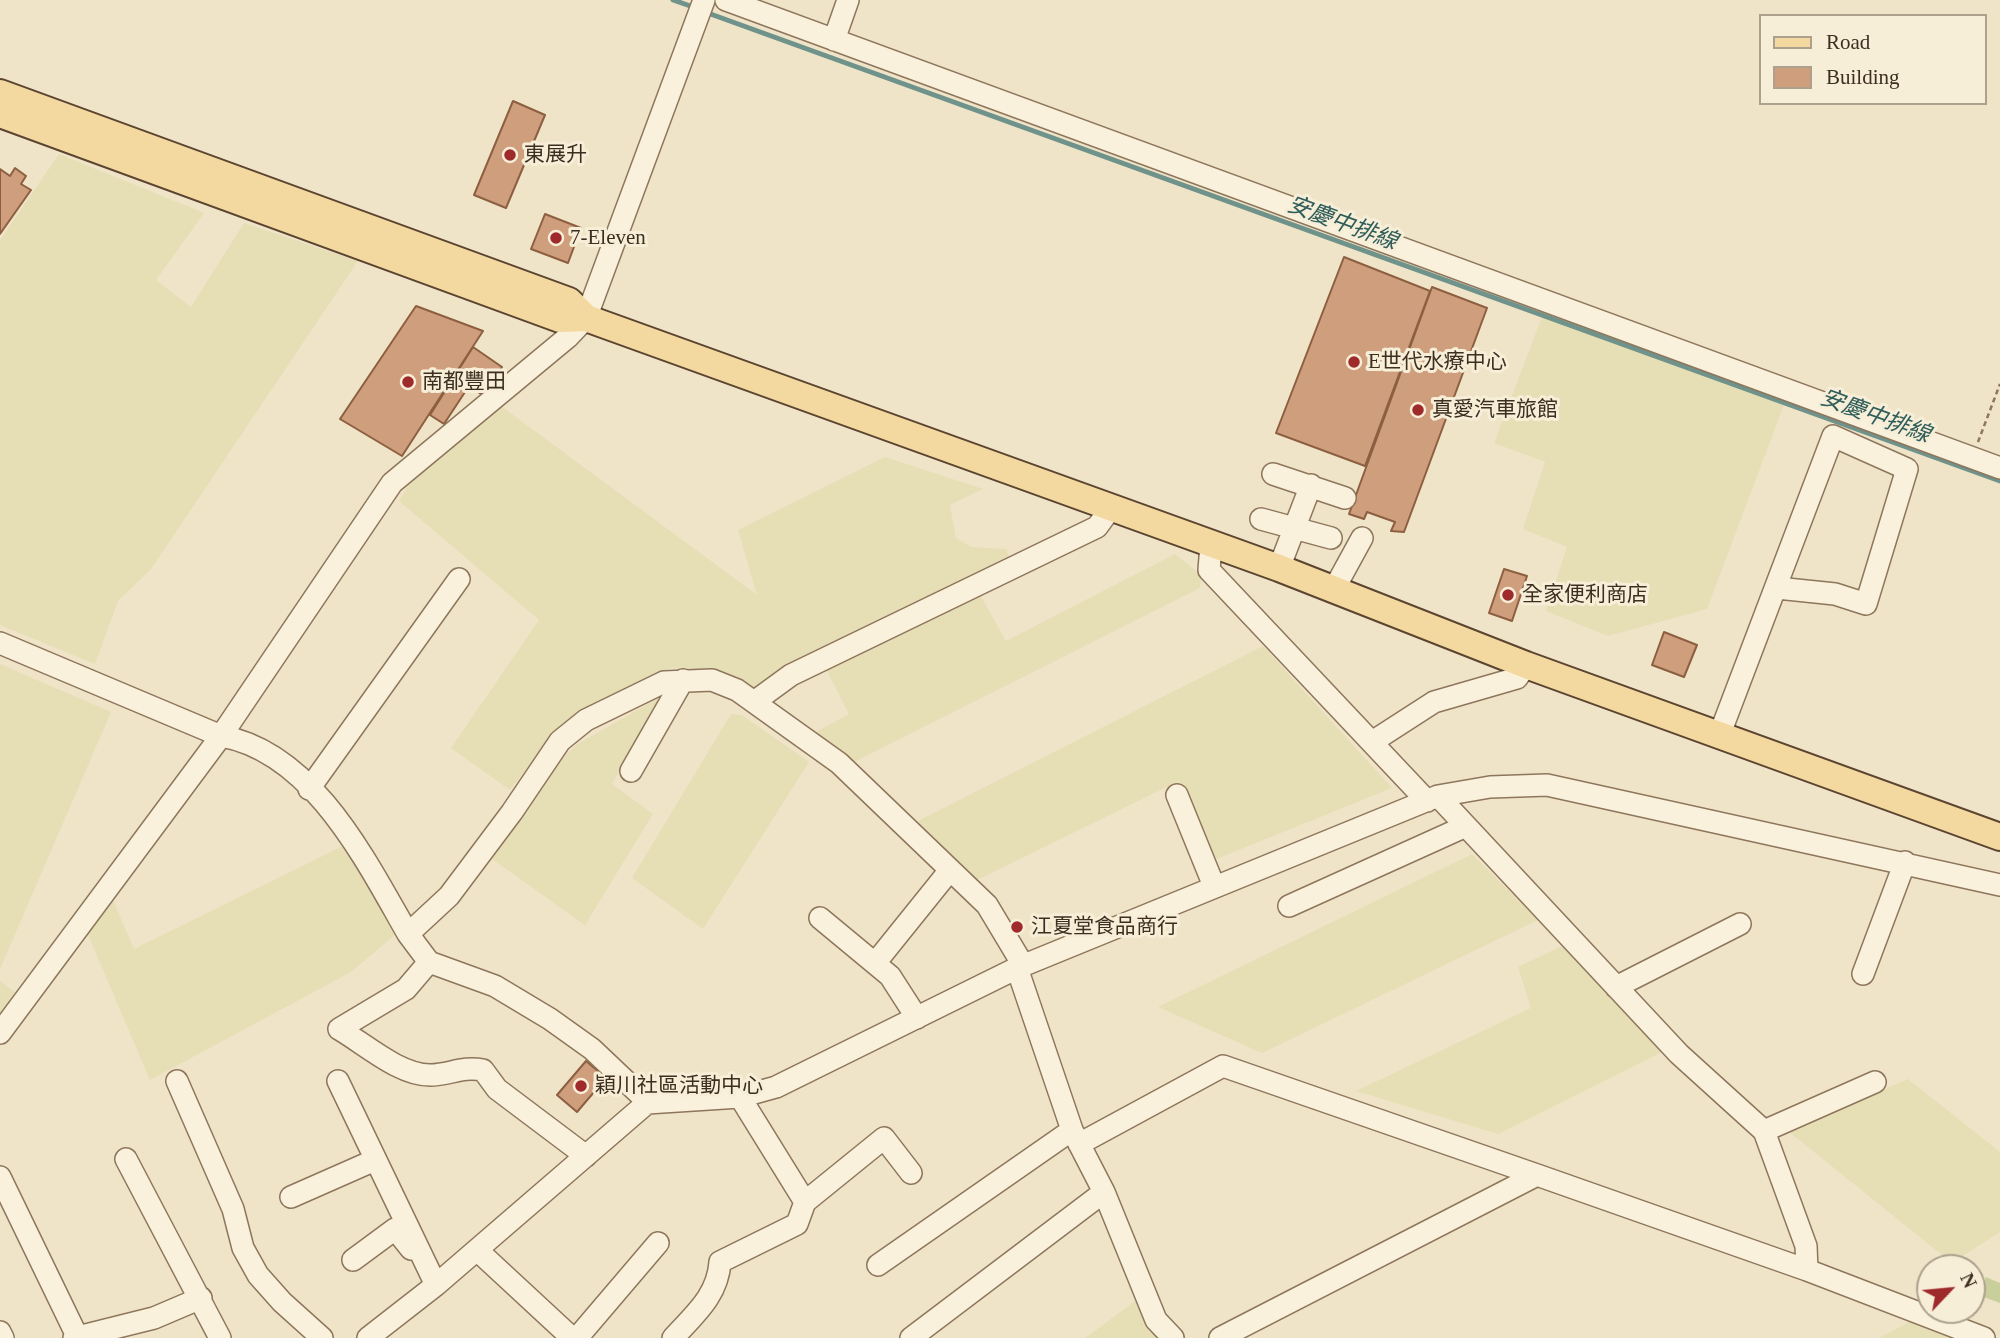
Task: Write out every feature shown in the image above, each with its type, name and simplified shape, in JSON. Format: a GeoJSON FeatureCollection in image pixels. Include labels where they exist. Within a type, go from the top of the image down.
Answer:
{"type":"FeatureCollection","features":[{"type":"Feature","properties":{"kind":"main road"},"geometry":{"type":"LineString","coordinates":[[0,93],[569,301],[586,318]]}},
{"type":"Feature","properties":{"kind":"main road"},"geometry":{"type":"LineString","coordinates":[[0,114],[560,319],[586,318],[1279,568],[1526,665],[2000,837]]}},
{"type":"Feature","properties":{"kind":"street"},"geometry":{"type":"LineString","coordinates":[[0,1033],[221,736],[392,483],[568,337],[586,318],[704,0]]}},
{"type":"Feature","properties":{"kind":"street"},"geometry":{"type":"LineString","coordinates":[[726,0],[2000,468]]}},
{"type":"Feature","properties":{"kind":"street"},"geometry":{"type":"LineString","coordinates":[[834,40],[848,0]]}},
{"type":"Feature","properties":{"kind":"street"},"geometry":{"type":"LineString","coordinates":[[1719,736],[1833,436],[1907,469],[1866,604],[1835,594],[1777,588]]}},
{"type":"Feature","properties":{"kind":"street"},"geometry":{"type":"LineString","coordinates":[[1273,474],[1345,498]]}},
{"type":"Feature","properties":{"kind":"street"},"geometry":{"type":"LineString","coordinates":[[1279,568],[1311,485]]}},
{"type":"Feature","properties":{"kind":"street"},"geometry":{"type":"LineString","coordinates":[[754,702],[792,675],[1097,527],[1111,508]]}},
{"type":"Feature","properties":{"kind":"street"},"geometry":{"type":"LineString","coordinates":[[1261,519],[1331,538]]}},
{"type":"Feature","properties":{"kind":"street"},"geometry":{"type":"LineString","coordinates":[[1333,591],[1362,538]]}},
{"type":"Feature","properties":{"kind":"street"},"geometry":{"type":"LineString","coordinates":[[1211,545],[1209,570],[1373,742],[1466,826],[1679,1054],[1764,1132],[1806,1246],[1807,1270]]}},
{"type":"Feature","properties":{"kind":"street"},"geometry":{"type":"LineString","coordinates":[[309,789],[459,579]]}},
{"type":"Feature","properties":{"kind":"street"},"geometry":{"type":"LineString","coordinates":[[0,643],[221,736],[235,739],[286,764],[354,839],[408,934],[429,962],[495,986],[550,1019],[592,1049],[649,1103]]}},
{"type":"Feature","properties":{"kind":"street"},"geometry":{"type":"LineString","coordinates":[[1373,742],[1434,702],[1517,678],[1526,665]]}},
{"type":"Feature","properties":{"kind":"street"},"geometry":{"type":"LineString","coordinates":[[631,771],[683,680]]}},
{"type":"Feature","properties":{"kind":"street"},"geometry":{"type":"LineString","coordinates":[[408,934],[449,897],[512,812],[559,741],[586,720],[664,682],[712,680],[737,690],[839,763],[987,905],[1020,967],[1075,1137],[1104,1192],[1156,1320],[1173,1338]]}},
{"type":"Feature","properties":{"kind":"street"},"geometry":{"type":"LineString","coordinates":[[368,1338],[432,1277],[477,1250],[649,1103],[740,1097],[776,1087],[1020,967],[1433,798],[1490,787],[1547,785],[1597,799],[1905,862],[2000,885]]}},
{"type":"Feature","properties":{"kind":"street"},"geometry":{"type":"LineString","coordinates":[[1177,795],[1214,886]]}},
{"type":"Feature","properties":{"kind":"street"},"geometry":{"type":"LineString","coordinates":[[1289,906],[1466,826]]}},
{"type":"Feature","properties":{"kind":"street"},"geometry":{"type":"LineString","coordinates":[[1863,974],[1905,862]]}},
{"type":"Feature","properties":{"kind":"street"},"geometry":{"type":"LineString","coordinates":[[876,962],[950,870]]}},
{"type":"Feature","properties":{"kind":"street"},"geometry":{"type":"LineString","coordinates":[[820,918],[890,975],[917,1018]]}},
{"type":"Feature","properties":{"kind":"street"},"geometry":{"type":"LineString","coordinates":[[1616,987],[1740,924]]}},
{"type":"Feature","properties":{"kind":"street"},"geometry":{"type":"LineString","coordinates":[[429,962],[405,989],[339,1028],[409,1072],[430,1075],[467,1067],[484,1070],[498,1088],[586,1156]]}},
{"type":"Feature","properties":{"kind":"street"},"geometry":{"type":"LineString","coordinates":[[878,1265],[1075,1137],[1223,1066],[1807,1270],[1984,1338]]}},
{"type":"Feature","properties":{"kind":"street"},"geometry":{"type":"LineString","coordinates":[[177,1081],[233,1209],[243,1248],[258,1275],[282,1303],[322,1338]]}},
{"type":"Feature","properties":{"kind":"street"},"geometry":{"type":"LineString","coordinates":[[338,1081],[432,1277]]}},
{"type":"Feature","properties":{"kind":"street"},"geometry":{"type":"LineString","coordinates":[[1764,1132],[1875,1082]]}},
{"type":"Feature","properties":{"kind":"street"},"geometry":{"type":"LineString","coordinates":[[740,1097],[805,1202]]}},
{"type":"Feature","properties":{"kind":"street"},"geometry":{"type":"LineString","coordinates":[[673,1338],[713,1291],[719,1281],[720,1262],[797,1224],[805,1202],[884,1138],[911,1173]]}},
{"type":"Feature","properties":{"kind":"street"},"geometry":{"type":"LineString","coordinates":[[126,1159],[220,1338]]}},
{"type":"Feature","properties":{"kind":"street"},"geometry":{"type":"LineString","coordinates":[[291,1197],[376,1160]]}},
{"type":"Feature","properties":{"kind":"street"},"geometry":{"type":"LineString","coordinates":[[1220,1338],[1537,1175]]}},
{"type":"Feature","properties":{"kind":"street"},"geometry":{"type":"LineString","coordinates":[[0,1177],[75,1337],[154,1318],[201,1298]]}},
{"type":"Feature","properties":{"kind":"street"},"geometry":{"type":"LineString","coordinates":[[911,1338],[1104,1192]]}},
{"type":"Feature","properties":{"kind":"street"},"geometry":{"type":"LineString","coordinates":[[353,1260],[395,1228],[432,1277]]}},
{"type":"Feature","properties":{"kind":"street"},"geometry":{"type":"LineString","coordinates":[[578,1338],[658,1243]]}},
{"type":"Feature","properties":{"kind":"street"},"geometry":{"type":"LineString","coordinates":[[477,1250],[572,1338]]}},
{"type":"Feature","properties":{"kind":"street"},"geometry":{"type":"LineString","coordinates":[[0,1332],[3,1338]]}},
{"type":"Feature","properties":{"kind":"path"},"geometry":{"type":"LineString","coordinates":[[1972,458],[2000,384]]}},
{"type":"Feature","properties":{"kind":"shaded area"},"geometry":{"type":"Polygon","coordinates":[[[59,154],[204,213],[156,280],[191,307],[244,223],[358,261],[151,569],[118,601],[95,664],[0,625],[0,240],[59,154]]]}},
{"type":"Feature","properties":{"kind":"shaded area"},"geometry":{"type":"Polygon","coordinates":[[[1542,317],[1784,405],[1707,609],[1608,636],[1546,611],[1567,547],[1523,529],[1545,462],[1494,443],[1542,317]]]}},
{"type":"Feature","properties":{"kind":"shaded area"},"geometry":{"type":"Polygon","coordinates":[[[501,406],[757,595],[738,530],[885,457],[983,489],[950,505],[956,538],[971,547],[1006,549],[1011,561],[753,692],[721,672],[669,668],[593,704],[554,732],[510,790],[451,748],[539,620],[399,501],[414,476],[501,406]]]}},
{"type":"Feature","properties":{"kind":"shaded area"},"geometry":{"type":"Polygon","coordinates":[[[1175,554],[1201,575],[1200,588],[854,762],[814,733],[849,714],[826,669],[978,591],[1006,641],[1175,554]]]}},
{"type":"Feature","properties":{"kind":"shaded area"},"geometry":{"type":"Polygon","coordinates":[[[1263,646],[1392,788],[1214,860],[1179,781],[975,881],[918,821],[1263,646]]]}},
{"type":"Feature","properties":{"kind":"shaded area"},"geometry":{"type":"Polygon","coordinates":[[[0,664],[111,712],[0,969],[0,664]]]}},
{"type":"Feature","properties":{"kind":"shaded area"},"geometry":{"type":"Polygon","coordinates":[[[662,696],[612,784],[653,814],[585,925],[492,859],[558,763],[576,745],[662,696]]]}},
{"type":"Feature","properties":{"kind":"shaded area"},"geometry":{"type":"Polygon","coordinates":[[[731,714],[742,715],[809,762],[703,929],[632,878],[731,714]]]}},
{"type":"Feature","properties":{"kind":"shaded area"},"geometry":{"type":"Polygon","coordinates":[[[343,846],[396,934],[351,972],[150,1080],[86,930],[113,900],[134,949],[343,846]]]}},
{"type":"Feature","properties":{"kind":"shaded area"},"geometry":{"type":"Polygon","coordinates":[[[1472,854],[1538,920],[1262,1053],[1158,1007],[1472,854]]]}},
{"type":"Feature","properties":{"kind":"shaded area"},"geometry":{"type":"Polygon","coordinates":[[[1566,944],[1666,1050],[1498,1134],[1356,1091],[1531,1008],[1518,967],[1566,944]]]}},
{"type":"Feature","properties":{"kind":"shaded area"},"geometry":{"type":"Polygon","coordinates":[[[0,981],[24,999],[0,1030],[0,981]]]}},
{"type":"Feature","properties":{"kind":"shaded area"},"geometry":{"type":"Polygon","coordinates":[[[1908,1079],[2000,1152],[2000,1232],[1966,1254],[1941,1254],[1788,1131],[1908,1079]]]}},
{"type":"Feature","properties":{"kind":"shaded area"},"geometry":{"type":"Polygon","coordinates":[[[1138,1299],[1145,1321],[1162,1338],[1085,1338],[1138,1299]]]}},
{"type":"Feature","properties":{"kind":"shaded area"},"geometry":{"type":"Polygon","coordinates":[[[1913,1320],[1916,1324],[1923,1324],[1960,1338],[1879,1338],[1913,1320]]]}},
{"type":"Feature","properties":{"kind":"green space"},"geometry":{"type":"Polygon","coordinates":[[[1986,1277],[2000,1283],[2000,1303],[1986,1298],[1986,1277]]]}},
{"type":"Feature","properties":{"kind":"building","name":"東展升"},"geometry":{"type":"Polygon","coordinates":[[[513,101],[545,115],[506,208],[474,195],[513,101]]]}},
{"type":"Feature","properties":{"kind":"building"},"geometry":{"type":"Polygon","coordinates":[[[15,168],[26,176],[21,184],[31,190],[0,234],[0,169],[10,176],[15,168]]]}},
{"type":"Feature","properties":{"kind":"building","name":"7-Eleven"},"geometry":{"type":"Polygon","coordinates":[[[545,214],[581,228],[568,263],[531,249],[545,214]]]}},
{"type":"Feature","properties":{"kind":"building","name":"E世代水療中心"},"geometry":{"type":"Polygon","coordinates":[[[1344,257],[1430,291],[1365,466],[1276,433],[1344,257]]]}},
{"type":"Feature","properties":{"kind":"building","name":"真愛汽車旅館"},"geometry":{"type":"Polygon","coordinates":[[[1432,287],[1487,308],[1404,532],[1391,531],[1395,522],[1367,512],[1364,519],[1349,514],[1432,287]]]}},
{"type":"Feature","properties":{"kind":"building","name":"南都豐田"},"geometry":{"type":"Polygon","coordinates":[[[416,306],[483,331],[402,456],[340,419],[416,306]]]}},
{"type":"Feature","properties":{"kind":"building"},"geometry":{"type":"Polygon","coordinates":[[[473,347],[502,367],[484,396],[469,386],[444,424],[430,415],[473,347]]]}},
{"type":"Feature","properties":{"kind":"building","name":"全家便利商店"},"geometry":{"type":"Polygon","coordinates":[[[1504,569],[1527,576],[1512,621],[1489,613],[1504,569]]]}},
{"type":"Feature","properties":{"kind":"building"},"geometry":{"type":"Polygon","coordinates":[[[1664,632],[1697,645],[1684,677],[1652,665],[1664,632]]]}},
{"type":"Feature","properties":{"kind":"building","name":"穎川社區活動中心"},"geometry":{"type":"Polygon","coordinates":[[[586,1061],[606,1078],[577,1112],[557,1095],[586,1061]]]}},
{"type":"Feature","properties":{"kind":"waterway","name":"安慶中排線"},"geometry":{"type":"LineString","coordinates":[[673,0],[696,8]]}},
{"type":"Feature","properties":{"kind":"waterway","name":"安慶中排線"},"geometry":{"type":"LineString","coordinates":[[705,12],[2000,481]]}},
{"type":"Feature","properties":{"kind":"place","name":"東展升"},"geometry":{"type":"Point","coordinates":[510,155]}},
{"type":"Feature","properties":{"kind":"place","name":"7-Eleven"},"geometry":{"type":"Point","coordinates":[556,238]}},
{"type":"Feature","properties":{"kind":"place","name":"E世代水療中心"},"geometry":{"type":"Point","coordinates":[1354,362]}},
{"type":"Feature","properties":{"kind":"place","name":"南都豐田"},"geometry":{"type":"Point","coordinates":[408,382]}},
{"type":"Feature","properties":{"kind":"place","name":"真愛汽車旅館"},"geometry":{"type":"Point","coordinates":[1418,410]}},
{"type":"Feature","properties":{"kind":"place","name":"全家便利商店"},"geometry":{"type":"Point","coordinates":[1508,595]}},
{"type":"Feature","properties":{"kind":"place","name":"江夏堂食品商行"},"geometry":{"type":"Point","coordinates":[1017,927]}},
{"type":"Feature","properties":{"kind":"place","name":"穎川社區活動中心"},"geometry":{"type":"Point","coordinates":[581,1086]}}]}
